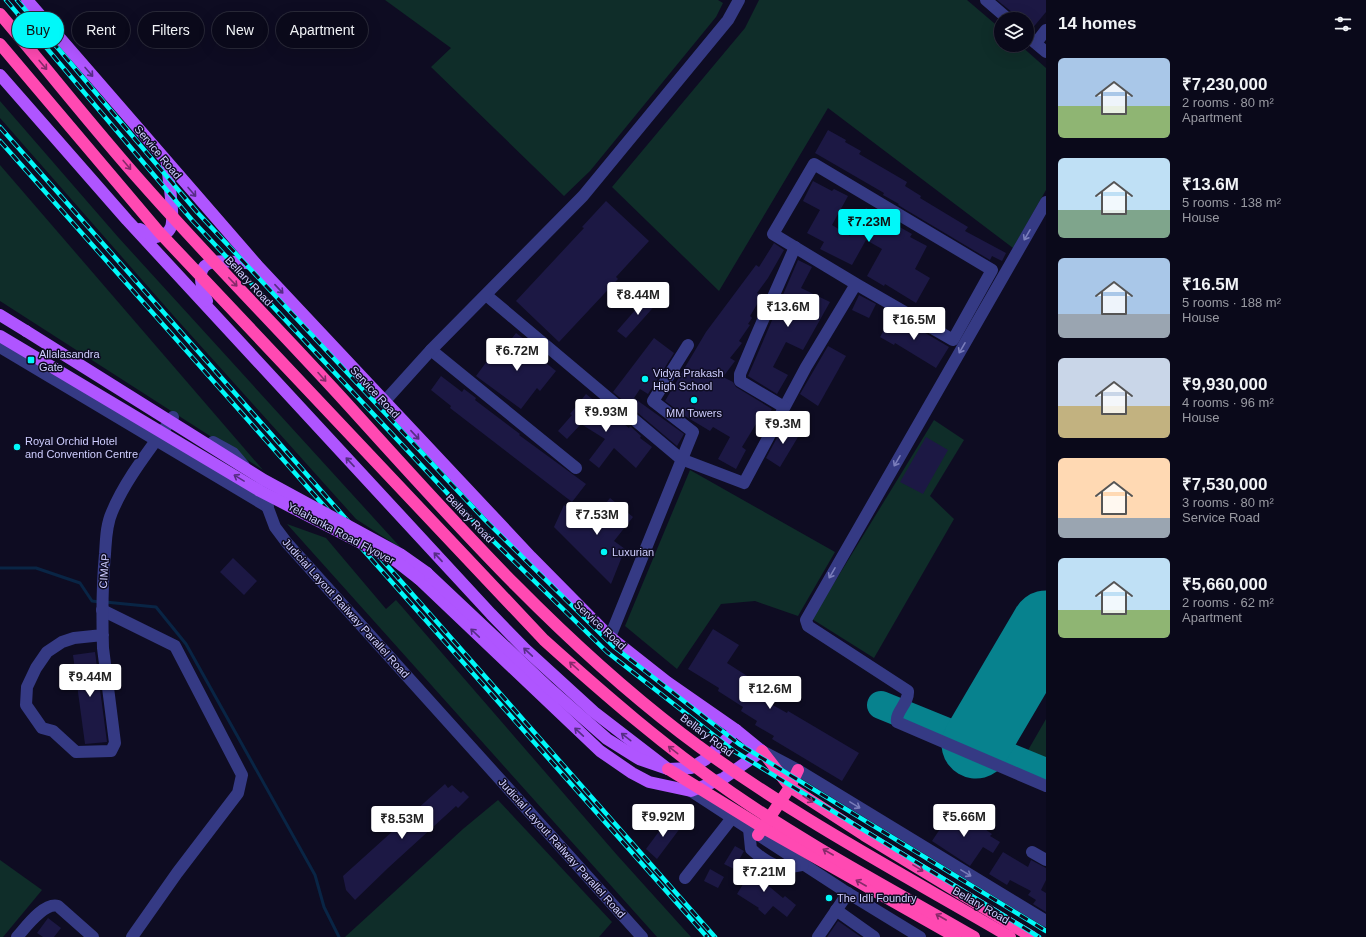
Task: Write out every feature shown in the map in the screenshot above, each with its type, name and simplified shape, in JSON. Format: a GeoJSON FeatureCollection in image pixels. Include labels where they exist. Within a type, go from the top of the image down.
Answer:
{"type":"FeatureCollection","features":[{"type":"Feature","properties":{"kind":"highway","name":"Bellary Road"},"geometry":{"type":"LineString","coordinates":[[0,14],[141,182],[225,275],[542,613],[599,665],[679,732],[742,778],[1010,937]]}},
{"type":"Feature","properties":{"kind":"highway"},"geometry":{"type":"LineString","coordinates":[[0,44],[159,232],[544,640],[604,693],[672,749],[732,793],[783,826],[974,937]]}},
{"type":"Feature","properties":{"kind":"highway"},"geometry":{"type":"LineString","coordinates":[[762,751],[790,787],[864,835],[1032,937]]}},
{"type":"Feature","properties":{"kind":"highway"},"geometry":{"type":"LineString","coordinates":[[668,769],[695,790],[756,830],[956,937]]}},
{"type":"Feature","properties":{"kind":"highway"},"geometry":{"type":"LineString","coordinates":[[756,830],[790,787],[798,770]]}},
{"type":"Feature","properties":{"kind":"main road","name":"Service Road"},"geometry":{"type":"LineString","coordinates":[[27,0],[167,164],[256,264],[531,557],[610,637],[667,682],[736,730],[762,751]]}},
{"type":"Feature","properties":{"kind":"main road"},"geometry":{"type":"LineString","coordinates":[[0,75],[127,220],[210,308],[490,614],[525,649],[594,712],[668,769],[691,768],[717,750],[736,730]]}},
{"type":"Feature","properties":{"kind":"main road"},"geometry":{"type":"LineString","coordinates":[[127,220],[144,232],[156,237],[166,234],[171,228],[172,211],[167,164]]}},
{"type":"Feature","properties":{"kind":"main road"},"geometry":{"type":"LineString","coordinates":[[210,308],[201,286],[200,276],[205,266],[214,260],[256,264]]}},
{"type":"Feature","properties":{"kind":"main road","name":"Yelahanka Road Flyover"},"geometry":{"type":"LineString","coordinates":[[0,314],[264,480],[400,554],[600,751],[632,773],[649,782],[695,790]]}},
{"type":"Feature","properties":{"kind":"main road","name":"Yelahanka Road Flyover"},"geometry":{"type":"LineString","coordinates":[[0,336],[260,490],[423,576],[607,739],[639,759],[668,769]]}},
{"type":"Feature","properties":{"kind":"main road"},"geometry":{"type":"LineString","coordinates":[[695,790],[724,778],[762,751]]}},
{"type":"Feature","properties":{"kind":"street"},"geometry":{"type":"LineString","coordinates":[[384,402],[432,350],[583,196],[728,20],[739,0]]}},
{"type":"Feature","properties":{"kind":"street"},"geometry":{"type":"LineString","coordinates":[[986,0],[1000,12]]}},
{"type":"Feature","properties":{"kind":"street"},"geometry":{"type":"LineString","coordinates":[[1034,37],[1046,30]]}},
{"type":"Feature","properties":{"kind":"street"},"geometry":{"type":"LineString","coordinates":[[1034,42],[1046,52]]}},
{"type":"Feature","properties":{"kind":"street"},"geometry":{"type":"LineString","coordinates":[[814,164],[992,270],[953,340],[856,284],[773,234],[814,164]]}},
{"type":"Feature","properties":{"kind":"street"},"geometry":{"type":"LineString","coordinates":[[1046,202],[806,620],[808,626],[905,688],[908,695],[897,718],[897,722],[1002,761],[1046,786]]}},
{"type":"Feature","properties":{"kind":"street"},"geometry":{"type":"LineString","coordinates":[[784,407],[743,384],[740,381],[740,374],[796,247]]}},
{"type":"Feature","properties":{"kind":"street"},"geometry":{"type":"LineString","coordinates":[[486,295],[681,459],[744,483],[806,367],[856,284]]}},
{"type":"Feature","properties":{"kind":"street","name":"Judicial Layout Railway Parallel Road"},"geometry":{"type":"LineString","coordinates":[[0,309],[233,453],[259,483],[276,527],[287,543],[642,937]]}},
{"type":"Feature","properties":{"kind":"street"},"geometry":{"type":"LineString","coordinates":[[610,637],[692,432],[653,400],[688,345]]}},
{"type":"Feature","properties":{"kind":"street"},"geometry":{"type":"LineString","coordinates":[[0,347],[18,347]]}},
{"type":"Feature","properties":{"kind":"street"},"geometry":{"type":"LineString","coordinates":[[0,347],[158,439],[268,506]]}},
{"type":"Feature","properties":{"kind":"street"},"geometry":{"type":"LineString","coordinates":[[432,350],[576,468]]}},
{"type":"Feature","properties":{"kind":"street","name":"CIMAP"},"geometry":{"type":"LineString","coordinates":[[103,636],[74,638],[62,642],[47,652],[29,680],[26,705],[42,728],[52,731],[76,752],[111,751],[115,743],[103,636],[102,610],[102,585],[107,532],[112,512],[129,482],[173,417]]}},
{"type":"Feature","properties":{"kind":"street"},"geometry":{"type":"LineString","coordinates":[[102,610],[175,646],[242,775],[238,793],[177,873],[132,937]]}},
{"type":"Feature","properties":{"kind":"street"},"geometry":{"type":"LineString","coordinates":[[762,751],[798,770],[1046,921]]}},
{"type":"Feature","properties":{"kind":"street"},"geometry":{"type":"LineString","coordinates":[[695,790],[732,818],[756,830],[905,933],[920,937]]}},
{"type":"Feature","properties":{"kind":"street"},"geometry":{"type":"LineString","coordinates":[[685,878],[732,818]]}},
{"type":"Feature","properties":{"kind":"street"},"geometry":{"type":"LineString","coordinates":[[756,830],[751,850],[761,858],[773,865],[788,868],[804,864]]}},
{"type":"Feature","properties":{"kind":"street"},"geometry":{"type":"LineString","coordinates":[[1032,852],[1046,860]]}},
{"type":"Feature","properties":{"kind":"street"},"geometry":{"type":"LineString","coordinates":[[818,937],[848,893]]}},
{"type":"Feature","properties":{"kind":"street"},"geometry":{"type":"LineString","coordinates":[[17,937],[29,923],[48,906],[53,905],[58,906],[93,937]]}},
{"type":"Feature","properties":{"kind":"street"},"geometry":{"type":"LineString","coordinates":[[836,910],[874,937]]}},
{"type":"Feature","properties":{"kind":"green space"},"geometry":{"type":"Polygon","coordinates":[[[385,0],[718,0],[723,3],[716,17],[590,171],[564,196],[431,67],[451,48],[385,0]]]}},
{"type":"Feature","properties":{"kind":"green space"},"geometry":{"type":"Polygon","coordinates":[[[759,0],[967,0],[994,23],[994,52],[1028,52],[1046,68],[1046,190],[1013,248],[828,108],[719,291],[612,187],[745,28],[759,0]]]}},
{"type":"Feature","properties":{"kind":"green space"},"geometry":{"type":"Polygon","coordinates":[[[0,101],[118,237],[402,549],[356,519],[172,314],[0,118],[0,101]]]}},
{"type":"Feature","properties":{"kind":"green space"},"geometry":{"type":"Polygon","coordinates":[[[0,165],[263,470],[0,301],[0,165]]]}},
{"type":"Feature","properties":{"kind":"green space"},"geometry":{"type":"Polygon","coordinates":[[[934,420],[964,440],[930,496],[954,519],[874,658],[812,619],[934,420]]]}},
{"type":"Feature","properties":{"kind":"green space"},"geometry":{"type":"Polygon","coordinates":[[[690,470],[835,552],[798,616],[755,601],[721,604],[677,669],[625,626],[690,470]]]}},
{"type":"Feature","properties":{"kind":"green space"},"geometry":{"type":"Polygon","coordinates":[[[287,524],[326,538],[386,609],[396,600],[617,855],[691,937],[657,937],[287,524]]]}},
{"type":"Feature","properties":{"kind":"green space"},"geometry":{"type":"Polygon","coordinates":[[[1046,719],[1046,760],[1027,752],[1046,719]]]}},
{"type":"Feature","properties":{"kind":"green space"},"geometry":{"type":"Polygon","coordinates":[[[498,800],[612,922],[599,937],[345,937],[463,829],[498,800]]]}},
{"type":"Feature","properties":{"kind":"green space"},"geometry":{"type":"Polygon","coordinates":[[[0,860],[42,890],[3,937],[0,937],[0,860]]]}},
{"type":"Feature","properties":{"kind":"building"},"geometry":{"type":"Polygon","coordinates":[[[997,0],[1046,0],[1046,12],[1034,26],[1034,12],[1012,12],[997,0]]]}},
{"type":"Feature","properties":{"kind":"building"},"geometry":{"type":"Polygon","coordinates":[[[828,130],[846,140],[845,142],[861,151],[859,154],[907,182],[905,186],[921,196],[920,198],[968,227],[965,231],[1006,253],[1002,261],[992,256],[990,260],[898,205],[899,204],[883,195],[884,193],[815,153],[828,130]]]}},
{"type":"Feature","properties":{"kind":"building"},"geometry":{"type":"Polygon","coordinates":[[[813,181],[832,191],[834,189],[848,196],[832,225],[850,236],[866,208],[912,234],[910,237],[927,246],[915,269],[930,278],[916,303],[885,284],[884,286],[867,276],[882,249],[866,240],[852,265],[820,249],[824,242],[807,233],[820,210],[803,201],[813,181]]]}},
{"type":"Feature","properties":{"kind":"building"},"geometry":{"type":"Polygon","coordinates":[[[606,201],[649,241],[616,277],[618,279],[559,342],[516,301],[584,228],[582,227],[606,201]]]}},
{"type":"Feature","properties":{"kind":"building"},"geometry":{"type":"Polygon","coordinates":[[[774,243],[784,250],[768,278],[757,293],[762,296],[750,316],[752,318],[748,324],[750,325],[739,341],[742,343],[730,358],[735,361],[723,377],[733,382],[736,387],[772,409],[769,414],[771,416],[767,423],[759,419],[742,447],[746,450],[736,469],[718,459],[730,437],[713,427],[710,431],[685,416],[665,401],[706,332],[756,265],[759,267],[774,243]]]}},
{"type":"Feature","properties":{"kind":"building"},"geometry":{"type":"Polygon","coordinates":[[[798,260],[812,267],[801,288],[830,302],[803,350],[786,342],[773,367],[788,375],[777,394],[748,376],[798,260]]]}},
{"type":"Feature","properties":{"kind":"building"},"geometry":{"type":"Polygon","coordinates":[[[650,293],[659,301],[626,338],[617,331],[650,293]]]}},
{"type":"Feature","properties":{"kind":"building"},"geometry":{"type":"Polygon","coordinates":[[[859,295],[876,304],[869,318],[852,310],[859,295]]]}},
{"type":"Feature","properties":{"kind":"building"},"geometry":{"type":"Polygon","coordinates":[[[893,314],[949,347],[936,368],[895,343],[894,345],[880,337],[893,314]]]}},
{"type":"Feature","properties":{"kind":"building"},"geometry":{"type":"Polygon","coordinates":[[[516,333],[543,353],[540,358],[556,371],[540,391],[537,388],[521,409],[476,376],[490,357],[494,361],[516,333]]]}},
{"type":"Feature","properties":{"kind":"building"},"geometry":{"type":"Polygon","coordinates":[[[654,338],[674,353],[648,394],[640,389],[634,398],[684,434],[677,446],[613,392],[654,338]]]}},
{"type":"Feature","properties":{"kind":"building"},"geometry":{"type":"Polygon","coordinates":[[[828,346],[846,356],[818,406],[800,394],[828,346]]]}},
{"type":"Feature","properties":{"kind":"building"},"geometry":{"type":"Polygon","coordinates":[[[441,376],[462,392],[464,389],[476,398],[475,400],[520,434],[519,435],[586,484],[572,502],[450,408],[451,406],[431,390],[441,376]]]}},
{"type":"Feature","properties":{"kind":"building"},"geometry":{"type":"Polygon","coordinates":[[[586,394],[629,428],[630,426],[641,436],[640,438],[652,447],[636,468],[614,448],[599,468],[589,460],[605,439],[581,424],[567,439],[558,431],[572,415],[570,414],[586,394]]]}},
{"type":"Feature","properties":{"kind":"building"},"geometry":{"type":"Polygon","coordinates":[[[785,423],[801,432],[780,467],[766,458],[785,423]]]}},
{"type":"Feature","properties":{"kind":"building"},"geometry":{"type":"Polygon","coordinates":[[[926,437],[948,450],[923,494],[900,482],[926,437]]]}},
{"type":"Feature","properties":{"kind":"building"},"geometry":{"type":"Polygon","coordinates":[[[610,498],[633,517],[614,541],[625,549],[611,584],[554,527],[564,505],[590,524],[610,498]]]}},
{"type":"Feature","properties":{"kind":"building"},"geometry":{"type":"Polygon","coordinates":[[[233,558],[257,581],[244,595],[220,572],[233,558]]]}},
{"type":"Feature","properties":{"kind":"building"},"geometry":{"type":"Polygon","coordinates":[[[713,629],[739,645],[727,663],[755,681],[748,691],[787,713],[788,711],[859,753],[842,781],[772,739],[774,736],[755,725],[757,721],[741,711],[743,707],[718,691],[719,688],[688,669],[713,629]]]}},
{"type":"Feature","properties":{"kind":"building"},"geometry":{"type":"Polygon","coordinates":[[[95,652],[107,742],[85,744],[73,655],[95,652]]]}},
{"type":"Feature","properties":{"kind":"building"},"geometry":{"type":"Polygon","coordinates":[[[445,784],[448,788],[452,785],[461,793],[463,791],[469,797],[458,808],[456,806],[355,900],[346,890],[343,876],[445,784]]]}},
{"type":"Feature","properties":{"kind":"building"},"geometry":{"type":"Polygon","coordinates":[[[954,808],[992,834],[990,836],[1000,842],[993,853],[983,847],[970,866],[932,841],[954,808]]]}},
{"type":"Feature","properties":{"kind":"building"},"geometry":{"type":"Polygon","coordinates":[[[669,818],[681,827],[657,859],[646,849],[669,818]]]}},
{"type":"Feature","properties":{"kind":"building"},"geometry":{"type":"Polygon","coordinates":[[[735,846],[744,851],[734,869],[724,864],[735,846]]]}},
{"type":"Feature","properties":{"kind":"building"},"geometry":{"type":"Polygon","coordinates":[[[1003,852],[1028,867],[1031,860],[1046,868],[1046,880],[1041,890],[1046,893],[1046,912],[1033,904],[1036,900],[1028,895],[1031,891],[1010,880],[1007,885],[989,874],[1003,852]]]}},
{"type":"Feature","properties":{"kind":"building"},"geometry":{"type":"Polygon","coordinates":[[[756,863],[772,872],[765,883],[783,898],[785,896],[796,905],[787,917],[773,906],[765,915],[758,909],[759,908],[737,894],[756,863]]]}},
{"type":"Feature","properties":{"kind":"building"},"geometry":{"type":"Polygon","coordinates":[[[710,869],[724,877],[718,888],[704,881],[710,869]]]}},
{"type":"Feature","properties":{"kind":"building"},"geometry":{"type":"Polygon","coordinates":[[[48,918],[61,928],[54,937],[43,937],[37,933],[48,918]]]}},
{"type":"Feature","properties":{"kind":"building"},"geometry":{"type":"Polygon","coordinates":[[[838,921],[861,937],[827,937],[838,921]]]}},
{"type":"Feature","properties":{"kind":"waterway"},"geometry":{"type":"LineString","coordinates":[[0,568],[36,568],[80,583],[92,601],[100,602]]}},
{"type":"Feature","properties":{"kind":"waterway"},"geometry":{"type":"LineString","coordinates":[[105,602],[156,607],[186,644],[315,875],[324,907],[339,937]]}},
{"type":"Feature","properties":{"kind":"taxiway"},"geometry":{"type":"LineString","coordinates":[[881,705],[1046,772]]}},
{"type":"Feature","properties":{"kind":"runway"},"geometry":{"type":"LineString","coordinates":[[976,744],[1046,625]]}},
{"type":"Feature","properties":{"kind":"railway"},"geometry":{"type":"LineString","coordinates":[[6,0],[192,220],[478,526],[607,652],[734,751],[1039,937]]}},
{"type":"Feature","properties":{"kind":"railway"},"geometry":{"type":"LineString","coordinates":[[17,0],[197,212],[484,519],[613,646],[739,744],[1046,931]]}},
{"type":"Feature","properties":{"kind":"railway"},"geometry":{"type":"LineString","coordinates":[[0,127],[715,937]]}},
{"type":"Feature","properties":{"kind":"railway"},"geometry":{"type":"LineString","coordinates":[[0,141],[707,937]]}},
{"type":"Feature","properties":{"kind":"place","name":"Allalasandra Gate"},"geometry":{"type":"Point","coordinates":[31,360]}},
{"type":"Feature","properties":{"kind":"place","name":"Vidya Prakash High School"},"geometry":{"type":"Point","coordinates":[645,379]}},
{"type":"Feature","properties":{"kind":"place","name":"MM Towers"},"geometry":{"type":"Point","coordinates":[694,400]}},
{"type":"Feature","properties":{"kind":"place","name":"Royal Orchid Hotel and Convention Centre"},"geometry":{"type":"Point","coordinates":[17,447]}},
{"type":"Feature","properties":{"kind":"place","name":"Luxurian"},"geometry":{"type":"Point","coordinates":[604,552]}},
{"type":"Feature","properties":{"kind":"place","name":"The Idli Foundry"},"geometry":{"type":"Point","coordinates":[829,898]}}]}
